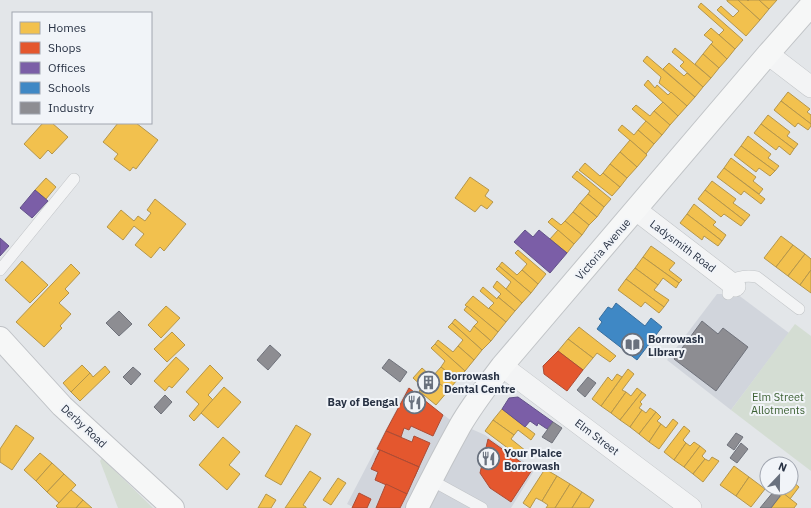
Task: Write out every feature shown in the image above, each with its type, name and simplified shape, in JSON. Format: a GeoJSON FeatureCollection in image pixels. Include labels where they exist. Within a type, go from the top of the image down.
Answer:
{"type":"FeatureCollection","features":[{"type":"Feature","properties":{"kind":"street","name":"Victoria Avenue"},"geometry":{"type":"LineString","coordinates":[[418,508],[431,480],[464,420],[502,366],[811,5]]}},
{"type":"Feature","properties":{"kind":"street"},"geometry":{"type":"LineString","coordinates":[[768,54],[811,87]]}},
{"type":"Feature","properties":{"kind":"street","name":"Ladysmith Road"},"geometry":{"type":"LineString","coordinates":[[636,210],[731,287]]}},
{"type":"Feature","properties":{"kind":"street","name":"Derby Road"},"geometry":{"type":"LineString","coordinates":[[0,338],[62,406],[173,508]]}},
{"type":"Feature","properties":{"kind":"street","name":"Elm Street"},"geometry":{"type":"LineString","coordinates":[[502,366],[691,508]]}},
{"type":"Feature","properties":{"kind":"lane"},"geometry":{"type":"LineString","coordinates":[[0,270],[74,179]]}},
{"type":"Feature","properties":{"kind":"lane","name":"Ladysmith Road"},"geometry":{"type":"LineString","coordinates":[[731,287],[734,278],[748,275],[757,277],[799,309]]}},
{"type":"Feature","properties":{"kind":"lane"},"geometry":{"type":"LineString","coordinates":[[431,480],[482,508]]}},
{"type":"Feature","properties":{"kind":"shaded area"},"geometry":{"type":"Polygon","coordinates":[[[717,294],[737,294],[789,333],[731,410],[667,360],[717,294]]]}},
{"type":"Feature","properties":{"kind":"shaded area"},"geometry":{"type":"Polygon","coordinates":[[[408,387],[449,419],[485,435],[535,469],[511,508],[355,508],[347,504],[408,387]]]}},
{"type":"Feature","properties":{"kind":"green space","name":"Elm Street Allotments"},"geometry":{"type":"Polygon","coordinates":[[[795,324],[811,336],[811,471],[799,462],[799,456],[791,456],[731,410],[795,324]]]}},
{"type":"Feature","properties":{"kind":"green space"},"geometry":{"type":"Polygon","coordinates":[[[102,458],[153,508],[118,508],[100,461],[102,458]]]}},
{"type":"Feature","properties":{"kind":"building: Homes"},"geometry":{"type":"Polygon","coordinates":[[[727,0],[738,0],[760,20],[746,36],[717,10],[721,6],[733,17],[739,11],[727,0]]]}},
{"type":"Feature","properties":{"kind":"building: Homes"},"geometry":{"type":"Polygon","coordinates":[[[738,0],[759,0],[769,9],[760,20],[738,0]]]}},
{"type":"Feature","properties":{"kind":"building: Homes"},"geometry":{"type":"Polygon","coordinates":[[[759,0],[777,0],[769,9],[759,0]]]}},
{"type":"Feature","properties":{"kind":"building: Homes"},"geometry":{"type":"Polygon","coordinates":[[[701,3],[743,40],[735,49],[719,35],[724,30],[698,7],[701,3]]]}},
{"type":"Feature","properties":{"kind":"building: Homes"},"geometry":{"type":"Polygon","coordinates":[[[711,28],[735,49],[727,59],[711,44],[713,42],[704,35],[711,28]]]}},
{"type":"Feature","properties":{"kind":"building: Homes"},"geometry":{"type":"Polygon","coordinates":[[[711,44],[727,59],[719,68],[703,54],[711,44]]]}},
{"type":"Feature","properties":{"kind":"building: Homes"},"geometry":{"type":"Polygon","coordinates":[[[675,48],[711,78],[703,87],[680,66],[684,62],[672,52],[675,48]]]}},
{"type":"Feature","properties":{"kind":"building: Homes"},"geometry":{"type":"Polygon","coordinates":[[[703,54],[719,68],[711,78],[695,64],[703,54]]]}},
{"type":"Feature","properties":{"kind":"building: Homes"},"geometry":{"type":"Polygon","coordinates":[[[647,56],[695,97],[687,106],[659,83],[661,77],[643,61],[647,56]]]}},
{"type":"Feature","properties":{"kind":"building: Homes"},"geometry":{"type":"Polygon","coordinates":[[[669,63],[684,76],[687,73],[703,87],[695,97],[663,69],[669,63]]]}},
{"type":"Feature","properties":{"kind":"building: Homes"},"geometry":{"type":"Polygon","coordinates":[[[648,80],[655,88],[657,85],[668,95],[671,92],[687,106],[678,116],[644,85],[648,80]]]}},
{"type":"Feature","properties":{"kind":"building: Homes"},"geometry":{"type":"Polygon","coordinates":[[[788,92],[810,109],[807,112],[811,115],[811,124],[781,101],[788,92]]]}},
{"type":"Feature","properties":{"kind":"building: Homes"},"geometry":{"type":"Polygon","coordinates":[[[781,101],[811,124],[808,130],[798,123],[795,127],[774,110],[781,101]]]}},
{"type":"Feature","properties":{"kind":"building: Homes"},"geometry":{"type":"Polygon","coordinates":[[[663,102],[678,116],[670,125],[654,111],[663,102]]]}},
{"type":"Feature","properties":{"kind":"building: Homes"},"geometry":{"type":"Polygon","coordinates":[[[636,105],[650,116],[654,111],[670,125],[662,135],[632,109],[636,105]]]}},
{"type":"Feature","properties":{"kind":"building: Homes"},"geometry":{"type":"Polygon","coordinates":[[[768,115],[790,132],[787,136],[798,144],[794,149],[761,124],[768,115]]]}},
{"type":"Feature","properties":{"kind":"building: Homes"},"geometry":{"type":"Polygon","coordinates":[[[646,121],[662,135],[654,144],[638,130],[646,121]]]}},
{"type":"Feature","properties":{"kind":"building: Homes"},"geometry":{"type":"Polygon","coordinates":[[[42,124],[53,124],[68,137],[52,154],[48,150],[40,159],[24,144],[42,124]]]}},
{"type":"Feature","properties":{"kind":"building: Homes"},"geometry":{"type":"Polygon","coordinates":[[[117,124],[137,124],[158,140],[136,169],[133,167],[130,171],[114,159],[118,154],[103,142],[117,124]]]}},
{"type":"Feature","properties":{"kind":"building: Homes"},"geometry":{"type":"Polygon","coordinates":[[[761,124],[794,149],[790,155],[779,146],[776,150],[754,133],[761,124]]]}},
{"type":"Feature","properties":{"kind":"building: Homes"},"geometry":{"type":"Polygon","coordinates":[[[622,125],[634,135],[638,130],[654,144],[646,154],[618,130],[622,125]]]}},
{"type":"Feature","properties":{"kind":"building: Homes"},"geometry":{"type":"Polygon","coordinates":[[[748,136],[771,154],[768,158],[779,166],[775,171],[741,146],[748,136]]]}},
{"type":"Feature","properties":{"kind":"building: Homes"},"geometry":{"type":"Polygon","coordinates":[[[630,140],[647,155],[637,167],[620,152],[630,140]]]}},
{"type":"Feature","properties":{"kind":"building: Homes"},"geometry":{"type":"Polygon","coordinates":[[[741,146],[775,171],[770,176],[759,168],[756,172],[734,155],[741,146]]]}},
{"type":"Feature","properties":{"kind":"building: Homes"},"geometry":{"type":"Polygon","coordinates":[[[620,152],[637,167],[627,178],[610,164],[620,152]]]}},
{"type":"Feature","properties":{"kind":"building: Homes"},"geometry":{"type":"Polygon","coordinates":[[[731,158],[756,177],[753,181],[763,189],[759,194],[724,168],[731,158]]]}},
{"type":"Feature","properties":{"kind":"building: Homes"},"geometry":{"type":"Polygon","coordinates":[[[585,163],[600,176],[603,173],[620,187],[612,196],[579,170],[585,163]]]}},
{"type":"Feature","properties":{"kind":"building: Homes"},"geometry":{"type":"Polygon","coordinates":[[[610,164],[627,178],[620,187],[603,173],[610,164]]]}},
{"type":"Feature","properties":{"kind":"building: Homes"},"geometry":{"type":"Polygon","coordinates":[[[724,168],[765,199],[761,204],[744,191],[741,195],[717,177],[724,168]]]}},
{"type":"Feature","properties":{"kind":"building: Homes"},"geometry":{"type":"Polygon","coordinates":[[[577,171],[611,199],[604,207],[588,194],[590,191],[572,177],[577,171]]]}},
{"type":"Feature","properties":{"kind":"building: Homes"},"geometry":{"type":"Polygon","coordinates":[[[470,177],[489,190],[485,196],[493,202],[487,209],[481,205],[475,212],[455,198],[470,177]]]}},
{"type":"Feature","properties":{"kind":"building: Homes"},"geometry":{"type":"Polygon","coordinates":[[[46,178],[56,187],[46,199],[35,190],[46,178]]]}},
{"type":"Feature","properties":{"kind":"building: Homes"},"geometry":{"type":"Polygon","coordinates":[[[712,181],[736,199],[733,203],[750,215],[745,221],[705,190],[712,181]]]}},
{"type":"Feature","properties":{"kind":"building: Homes"},"geometry":{"type":"Polygon","coordinates":[[[705,190],[745,221],[741,226],[724,214],[721,217],[698,199],[705,190]]]}},
{"type":"Feature","properties":{"kind":"building: Homes"},"geometry":{"type":"Polygon","coordinates":[[[588,194],[604,207],[597,217],[580,203],[588,194]]]}},
{"type":"Feature","properties":{"kind":"building: Homes"},"geometry":{"type":"Polygon","coordinates":[[[155,199],[186,224],[164,251],[160,247],[151,258],[135,245],[144,234],[134,226],[123,240],[107,227],[121,210],[134,221],[138,216],[145,221],[151,213],[147,210],[155,199]]]}},
{"type":"Feature","properties":{"kind":"building: Homes"},"geometry":{"type":"Polygon","coordinates":[[[580,203],[597,217],[589,225],[573,212],[580,203]]]}},
{"type":"Feature","properties":{"kind":"building: Homes"},"geometry":{"type":"Polygon","coordinates":[[[694,204],[716,222],[713,225],[726,235],[722,241],[687,214],[694,204]]]}},
{"type":"Feature","properties":{"kind":"building: Homes"},"geometry":{"type":"Polygon","coordinates":[[[573,212],[589,225],[582,235],[565,221],[573,212]]]}},
{"type":"Feature","properties":{"kind":"building: Homes"},"geometry":{"type":"Polygon","coordinates":[[[687,214],[722,241],[718,246],[704,236],[702,240],[680,223],[687,214]]]}},
{"type":"Feature","properties":{"kind":"building: Homes"},"geometry":{"type":"Polygon","coordinates":[[[552,218],[561,225],[565,221],[582,235],[574,244],[548,222],[552,218]]]}},
{"type":"Feature","properties":{"kind":"building: Homes"},"geometry":{"type":"Polygon","coordinates":[[[558,230],[574,244],[567,253],[550,239],[558,230]]]}},
{"type":"Feature","properties":{"kind":"building: Homes"},"geometry":{"type":"Polygon","coordinates":[[[781,236],[793,245],[776,267],[764,258],[781,236]]]}},
{"type":"Feature","properties":{"kind":"building: Homes"},"geometry":{"type":"Polygon","coordinates":[[[793,245],[805,254],[788,276],[776,267],[793,245]]]}},
{"type":"Feature","properties":{"kind":"building: Homes"},"geometry":{"type":"Polygon","coordinates":[[[651,246],[675,263],[669,270],[682,280],[679,283],[643,257],[651,246]]]}},
{"type":"Feature","properties":{"kind":"building: Homes"},"geometry":{"type":"Polygon","coordinates":[[[518,250],[546,274],[538,284],[522,270],[527,264],[515,253],[518,250]]]}},
{"type":"Feature","properties":{"kind":"building: Homes"},"geometry":{"type":"Polygon","coordinates":[[[805,254],[811,259],[811,270],[800,285],[788,276],[805,254]]]}},
{"type":"Feature","properties":{"kind":"building: Homes"},"geometry":{"type":"Polygon","coordinates":[[[643,257],[679,283],[676,288],[663,278],[658,285],[635,268],[643,257]]]}},
{"type":"Feature","properties":{"kind":"building: Homes"},"geometry":{"type":"Polygon","coordinates":[[[22,261],[48,285],[30,303],[5,280],[22,261]]]}},
{"type":"Feature","properties":{"kind":"building: Homes"},"geometry":{"type":"Polygon","coordinates":[[[502,262],[517,275],[522,270],[538,284],[531,293],[499,266],[502,262]]]}},
{"type":"Feature","properties":{"kind":"building: Homes"},"geometry":{"type":"Polygon","coordinates":[[[71,264],[80,273],[65,289],[69,293],[59,303],[71,314],[60,326],[62,328],[44,347],[16,322],[71,264]]]}},
{"type":"Feature","properties":{"kind":"building: Homes"},"geometry":{"type":"Polygon","coordinates":[[[499,266],[531,293],[522,303],[506,289],[511,282],[496,269],[499,266]]]}},
{"type":"Feature","properties":{"kind":"building: Homes"},"geometry":{"type":"Polygon","coordinates":[[[635,268],[658,285],[654,290],[669,300],[664,307],[626,279],[635,268]]]}},
{"type":"Feature","properties":{"kind":"building: Homes"},"geometry":{"type":"Polygon","coordinates":[[[811,270],[811,293],[800,285],[811,270]]]}},
{"type":"Feature","properties":{"kind":"building: Homes"},"geometry":{"type":"Polygon","coordinates":[[[626,279],[664,307],[659,313],[645,302],[641,307],[618,290],[626,279]]]}},
{"type":"Feature","properties":{"kind":"building: Homes"},"geometry":{"type":"Polygon","coordinates":[[[497,281],[522,303],[515,311],[498,297],[501,294],[493,287],[497,281]]]}},
{"type":"Feature","properties":{"kind":"building: Homes"},"geometry":{"type":"Polygon","coordinates":[[[483,287],[515,311],[506,322],[489,308],[494,303],[480,291],[483,287]]]}},
{"type":"Feature","properties":{"kind":"building: Homes"},"geometry":{"type":"Polygon","coordinates":[[[473,296],[506,322],[498,332],[465,305],[473,296]]]}},
{"type":"Feature","properties":{"kind":"building: Homes"},"geometry":{"type":"Polygon","coordinates":[[[166,306],[180,318],[161,338],[148,325],[166,306]]]}},
{"type":"Feature","properties":{"kind":"building: Homes"},"geometry":{"type":"Polygon","coordinates":[[[467,306],[498,332],[491,341],[474,326],[478,322],[464,310],[467,306]]]}},
{"type":"Feature","properties":{"kind":"building: Homes"},"geometry":{"type":"Polygon","coordinates":[[[455,319],[470,332],[474,326],[491,341],[482,350],[452,323],[455,319]]]}},
{"type":"Feature","properties":{"kind":"building: Homes"},"geometry":{"type":"Polygon","coordinates":[[[452,323],[482,350],[474,360],[458,346],[463,340],[448,327],[452,323]]]}},
{"type":"Feature","properties":{"kind":"building: Homes"},"geometry":{"type":"Polygon","coordinates":[[[579,327],[616,356],[610,362],[597,353],[593,358],[568,339],[579,327]]]}},
{"type":"Feature","properties":{"kind":"building: Homes"},"geometry":{"type":"Polygon","coordinates":[[[172,332],[185,345],[167,362],[154,349],[172,332]]]}},
{"type":"Feature","properties":{"kind":"building: Homes"},"geometry":{"type":"Polygon","coordinates":[[[568,339],[593,358],[583,370],[558,351],[568,339]]]}},
{"type":"Feature","properties":{"kind":"building: Homes"},"geometry":{"type":"Polygon","coordinates":[[[438,340],[453,352],[458,346],[474,360],[465,371],[435,344],[438,340]]]}},
{"type":"Feature","properties":{"kind":"building: Homes"},"geometry":{"type":"Polygon","coordinates":[[[435,344],[465,371],[457,380],[441,367],[445,361],[431,348],[435,344]]]}},
{"type":"Feature","properties":{"kind":"building: Homes"},"geometry":{"type":"Polygon","coordinates":[[[176,357],[189,369],[172,388],[169,386],[165,391],[154,381],[176,357]]]}},
{"type":"Feature","properties":{"kind":"building: Homes"},"geometry":{"type":"Polygon","coordinates":[[[82,365],[90,373],[71,392],[63,383],[82,365]]]}},
{"type":"Feature","properties":{"kind":"building: Homes"},"geometry":{"type":"Polygon","coordinates":[[[210,365],[223,378],[208,395],[213,400],[194,421],[189,416],[199,404],[186,392],[210,365]]]}},
{"type":"Feature","properties":{"kind":"building: Homes"},"geometry":{"type":"Polygon","coordinates":[[[105,366],[110,372],[80,401],[71,392],[90,373],[93,377],[105,366]]]}},
{"type":"Feature","properties":{"kind":"building: Homes"},"geometry":{"type":"Polygon","coordinates":[[[441,367],[457,380],[448,391],[432,377],[441,367]]]}},
{"type":"Feature","properties":{"kind":"building: Homes","name":"Borrowash Dental Centre"},"geometry":{"type":"Polygon","coordinates":[[[422,368],[448,391],[436,405],[419,391],[423,387],[413,378],[422,368]]]}},
{"type":"Feature","properties":{"kind":"building: Homes"},"geometry":{"type":"Polygon","coordinates":[[[628,369],[634,374],[622,390],[626,392],[611,413],[601,406],[628,369]]]}},
{"type":"Feature","properties":{"kind":"building: Homes"},"geometry":{"type":"Polygon","coordinates":[[[617,374],[622,377],[601,406],[592,399],[608,377],[612,381],[617,374]]]}},
{"type":"Feature","properties":{"kind":"building: Homes"},"geometry":{"type":"Polygon","coordinates":[[[224,387],[241,402],[218,428],[201,413],[224,387]]]}},
{"type":"Feature","properties":{"kind":"building: Homes"},"geometry":{"type":"Polygon","coordinates":[[[637,388],[642,392],[620,420],[611,413],[626,392],[631,396],[637,388]]]}},
{"type":"Feature","properties":{"kind":"building: Homes"},"geometry":{"type":"Polygon","coordinates":[[[642,392],[646,395],[640,402],[642,404],[639,408],[642,410],[630,427],[620,420],[642,392]]]}},
{"type":"Feature","properties":{"kind":"building: Homes"},"geometry":{"type":"Polygon","coordinates":[[[650,408],[656,412],[639,434],[630,427],[642,410],[646,413],[650,408]]]}},
{"type":"Feature","properties":{"kind":"building: Homes"},"geometry":{"type":"Polygon","coordinates":[[[502,409],[535,434],[531,440],[518,430],[514,435],[493,420],[502,409]]]}},
{"type":"Feature","properties":{"kind":"building: Homes"},"geometry":{"type":"Polygon","coordinates":[[[656,412],[661,417],[657,421],[661,424],[649,442],[639,434],[656,412]]]}},
{"type":"Feature","properties":{"kind":"building: Homes"},"geometry":{"type":"Polygon","coordinates":[[[673,419],[678,423],[659,449],[649,442],[661,424],[666,428],[673,419]]]}},
{"type":"Feature","properties":{"kind":"building: Homes"},"geometry":{"type":"Polygon","coordinates":[[[493,420],[514,435],[511,439],[526,451],[521,458],[485,431],[493,420]]]}},
{"type":"Feature","properties":{"kind":"building: Homes"},"geometry":{"type":"Polygon","coordinates":[[[16,425],[34,438],[12,470],[0,462],[0,449],[16,425]]]}},
{"type":"Feature","properties":{"kind":"building: Homes"},"geometry":{"type":"Polygon","coordinates":[[[296,425],[311,434],[281,485],[265,476],[296,425]]]}},
{"type":"Feature","properties":{"kind":"building: Homes"},"geometry":{"type":"Polygon","coordinates":[[[684,426],[690,431],[683,440],[686,443],[674,460],[664,452],[684,426]]]}},
{"type":"Feature","properties":{"kind":"building: Homes"},"geometry":{"type":"Polygon","coordinates":[[[223,437],[240,452],[229,465],[240,474],[227,490],[199,465],[223,437]]]}},
{"type":"Feature","properties":{"kind":"building: Homes"},"geometry":{"type":"Polygon","coordinates":[[[694,442],[700,446],[684,467],[674,460],[686,443],[690,446],[694,442]]]}},
{"type":"Feature","properties":{"kind":"building: Homes"},"geometry":{"type":"Polygon","coordinates":[[[700,446],[706,451],[702,456],[705,459],[693,474],[684,467],[700,446]]]}},
{"type":"Feature","properties":{"kind":"building: Homes"},"geometry":{"type":"Polygon","coordinates":[[[40,453],[52,463],[36,481],[24,470],[40,453]]]}},
{"type":"Feature","properties":{"kind":"building: Homes"},"geometry":{"type":"Polygon","coordinates":[[[712,457],[719,461],[703,482],[693,474],[705,459],[709,461],[712,457]]]}},
{"type":"Feature","properties":{"kind":"building: Homes"},"geometry":{"type":"Polygon","coordinates":[[[52,463],[64,474],[47,492],[36,481],[52,463]]]}},
{"type":"Feature","properties":{"kind":"building: Homes"},"geometry":{"type":"Polygon","coordinates":[[[734,466],[749,477],[736,496],[720,485],[734,466]]]}},
{"type":"Feature","properties":{"kind":"building: Homes"},"geometry":{"type":"Polygon","coordinates":[[[545,469],[557,476],[542,501],[536,498],[530,508],[523,503],[545,469]]]}},
{"type":"Feature","properties":{"kind":"building: Homes"},"geometry":{"type":"Polygon","coordinates":[[[310,471],[321,478],[303,505],[306,508],[285,508],[310,471]]]}},
{"type":"Feature","properties":{"kind":"building: Homes"},"geometry":{"type":"Polygon","coordinates":[[[64,474],[76,485],[59,503],[47,492],[64,474]]]}},
{"type":"Feature","properties":{"kind":"building: Homes"},"geometry":{"type":"Polygon","coordinates":[[[557,476],[570,484],[555,508],[546,508],[548,505],[542,501],[557,476]]]}},
{"type":"Feature","properties":{"kind":"building: Homes"},"geometry":{"type":"Polygon","coordinates":[[[749,477],[759,484],[760,496],[751,507],[736,496],[749,477]]]}},
{"type":"Feature","properties":{"kind":"building: Homes"},"geometry":{"type":"Polygon","coordinates":[[[338,478],[346,483],[331,505],[323,500],[338,478]]]}},
{"type":"Feature","properties":{"kind":"building: Homes"},"geometry":{"type":"Polygon","coordinates":[[[570,484],[582,492],[572,508],[555,508],[570,484]]]}},
{"type":"Feature","properties":{"kind":"building: Homes"},"geometry":{"type":"Polygon","coordinates":[[[71,490],[83,500],[76,508],[58,508],[56,506],[71,490]]]}},
{"type":"Feature","properties":{"kind":"building: Homes"},"geometry":{"type":"Polygon","coordinates":[[[582,492],[594,500],[589,508],[572,508],[582,492]]]}},
{"type":"Feature","properties":{"kind":"building: Homes"},"geometry":{"type":"Polygon","coordinates":[[[266,494],[276,500],[271,508],[258,508],[266,494]]]}},
{"type":"Feature","properties":{"kind":"building: Homes"},"geometry":{"type":"Polygon","coordinates":[[[781,496],[787,496],[797,504],[794,508],[771,508],[781,496]]]}},
{"type":"Feature","properties":{"kind":"building: Homes"},"geometry":{"type":"Polygon","coordinates":[[[83,500],[92,508],[76,508],[83,500]]]}},
{"type":"Feature","properties":{"kind":"building: Shops"},"geometry":{"type":"Polygon","coordinates":[[[558,351],[583,370],[567,391],[544,374],[543,366],[558,351]]]}},
{"type":"Feature","properties":{"kind":"building: Shops","name":"Bay of Bengal"},"geometry":{"type":"Polygon","coordinates":[[[409,388],[443,415],[433,436],[411,426],[409,430],[404,428],[401,437],[386,431],[409,388]]]}},
{"type":"Feature","properties":{"kind":"building: Shops"},"geometry":{"type":"Polygon","coordinates":[[[386,431],[412,442],[414,436],[430,443],[419,467],[377,449],[386,431]]]}},
{"type":"Feature","properties":{"kind":"building: Shops"},"geometry":{"type":"Polygon","coordinates":[[[488,439],[532,470],[511,502],[490,488],[480,473],[488,439]]]}},
{"type":"Feature","properties":{"kind":"building: Shops"},"geometry":{"type":"Polygon","coordinates":[[[380,450],[419,467],[414,478],[375,460],[380,450]]]}},
{"type":"Feature","properties":{"kind":"building: Shops"},"geometry":{"type":"Polygon","coordinates":[[[380,450],[419,467],[407,494],[375,480],[378,472],[371,469],[380,450]]]}},
{"type":"Feature","properties":{"kind":"building: Shops"},"geometry":{"type":"Polygon","coordinates":[[[386,484],[407,494],[400,508],[376,508],[386,484]]]}},
{"type":"Feature","properties":{"kind":"building: Shops"},"geometry":{"type":"Polygon","coordinates":[[[359,493],[371,499],[367,508],[352,508],[359,493]]]}},
{"type":"Feature","properties":{"kind":"building: Offices"},"geometry":{"type":"Polygon","coordinates":[[[35,190],[48,201],[32,218],[20,208],[35,190]]]}},
{"type":"Feature","properties":{"kind":"building: Offices"},"geometry":{"type":"Polygon","coordinates":[[[525,230],[533,237],[539,230],[567,253],[550,273],[514,242],[525,230]]]}},
{"type":"Feature","properties":{"kind":"building: Offices"},"geometry":{"type":"Polygon","coordinates":[[[0,238],[9,246],[0,256],[0,238]]]}},
{"type":"Feature","properties":{"kind":"building: Offices"},"geometry":{"type":"Polygon","coordinates":[[[518,397],[553,422],[547,429],[538,423],[537,426],[530,421],[525,427],[502,409],[509,398],[518,397]]]}},
{"type":"Feature","properties":{"kind":"building: Schools","name":"Borrowash Library"},"geometry":{"type":"Polygon","coordinates":[[[616,303],[645,326],[651,318],[662,327],[637,360],[597,329],[602,322],[599,319],[608,307],[612,309],[616,303]]]}},
{"type":"Feature","properties":{"kind":"building: Industry"},"geometry":{"type":"Polygon","coordinates":[[[119,311],[132,324],[119,336],[106,323],[119,311]]]}},
{"type":"Feature","properties":{"kind":"building: Industry"},"geometry":{"type":"Polygon","coordinates":[[[702,321],[718,334],[723,328],[748,347],[716,391],[674,359],[702,321]]]}},
{"type":"Feature","properties":{"kind":"building: Industry"},"geometry":{"type":"Polygon","coordinates":[[[270,345],[281,355],[268,370],[257,360],[270,345]]]}},
{"type":"Feature","properties":{"kind":"building: Industry"},"geometry":{"type":"Polygon","coordinates":[[[389,359],[407,372],[400,382],[382,368],[389,359]]]}},
{"type":"Feature","properties":{"kind":"building: Industry"},"geometry":{"type":"Polygon","coordinates":[[[133,367],[141,374],[131,385],[123,377],[133,367]]]}},
{"type":"Feature","properties":{"kind":"building: Industry"},"geometry":{"type":"Polygon","coordinates":[[[588,377],[596,383],[585,397],[577,390],[588,377]]]}},
{"type":"Feature","properties":{"kind":"building: Industry"},"geometry":{"type":"Polygon","coordinates":[[[165,395],[172,402],[161,414],[154,407],[165,395]]]}},
{"type":"Feature","properties":{"kind":"building: Industry"},"geometry":{"type":"Polygon","coordinates":[[[553,422],[562,428],[552,443],[542,437],[553,422]]]}},
{"type":"Feature","properties":{"kind":"building: Industry"},"geometry":{"type":"Polygon","coordinates":[[[736,433],[743,437],[734,450],[727,445],[736,433]]]}},
{"type":"Feature","properties":{"kind":"building: Industry"},"geometry":{"type":"Polygon","coordinates":[[[741,443],[748,449],[737,463],[730,458],[741,443]]]}},
{"type":"Feature","properties":{"kind":"building: Industry"},"geometry":{"type":"Polygon","coordinates":[[[770,496],[780,496],[771,508],[760,508],[770,496]]]}},
{"type":"Feature","properties":{"kind":"place","name":"Borrowash Library"},"geometry":{"type":"Point","coordinates":[633,345]}},
{"type":"Feature","properties":{"kind":"place","name":"Borrowash Dental Centre"},"geometry":{"type":"Point","coordinates":[428,382]}},
{"type":"Feature","properties":{"kind":"place","name":"Bay of Bengal"},"geometry":{"type":"Point","coordinates":[414,402]}},
{"type":"Feature","properties":{"kind":"place","name":"Your Plaice Borrowash"},"geometry":{"type":"Point","coordinates":[489,459]}}]}
